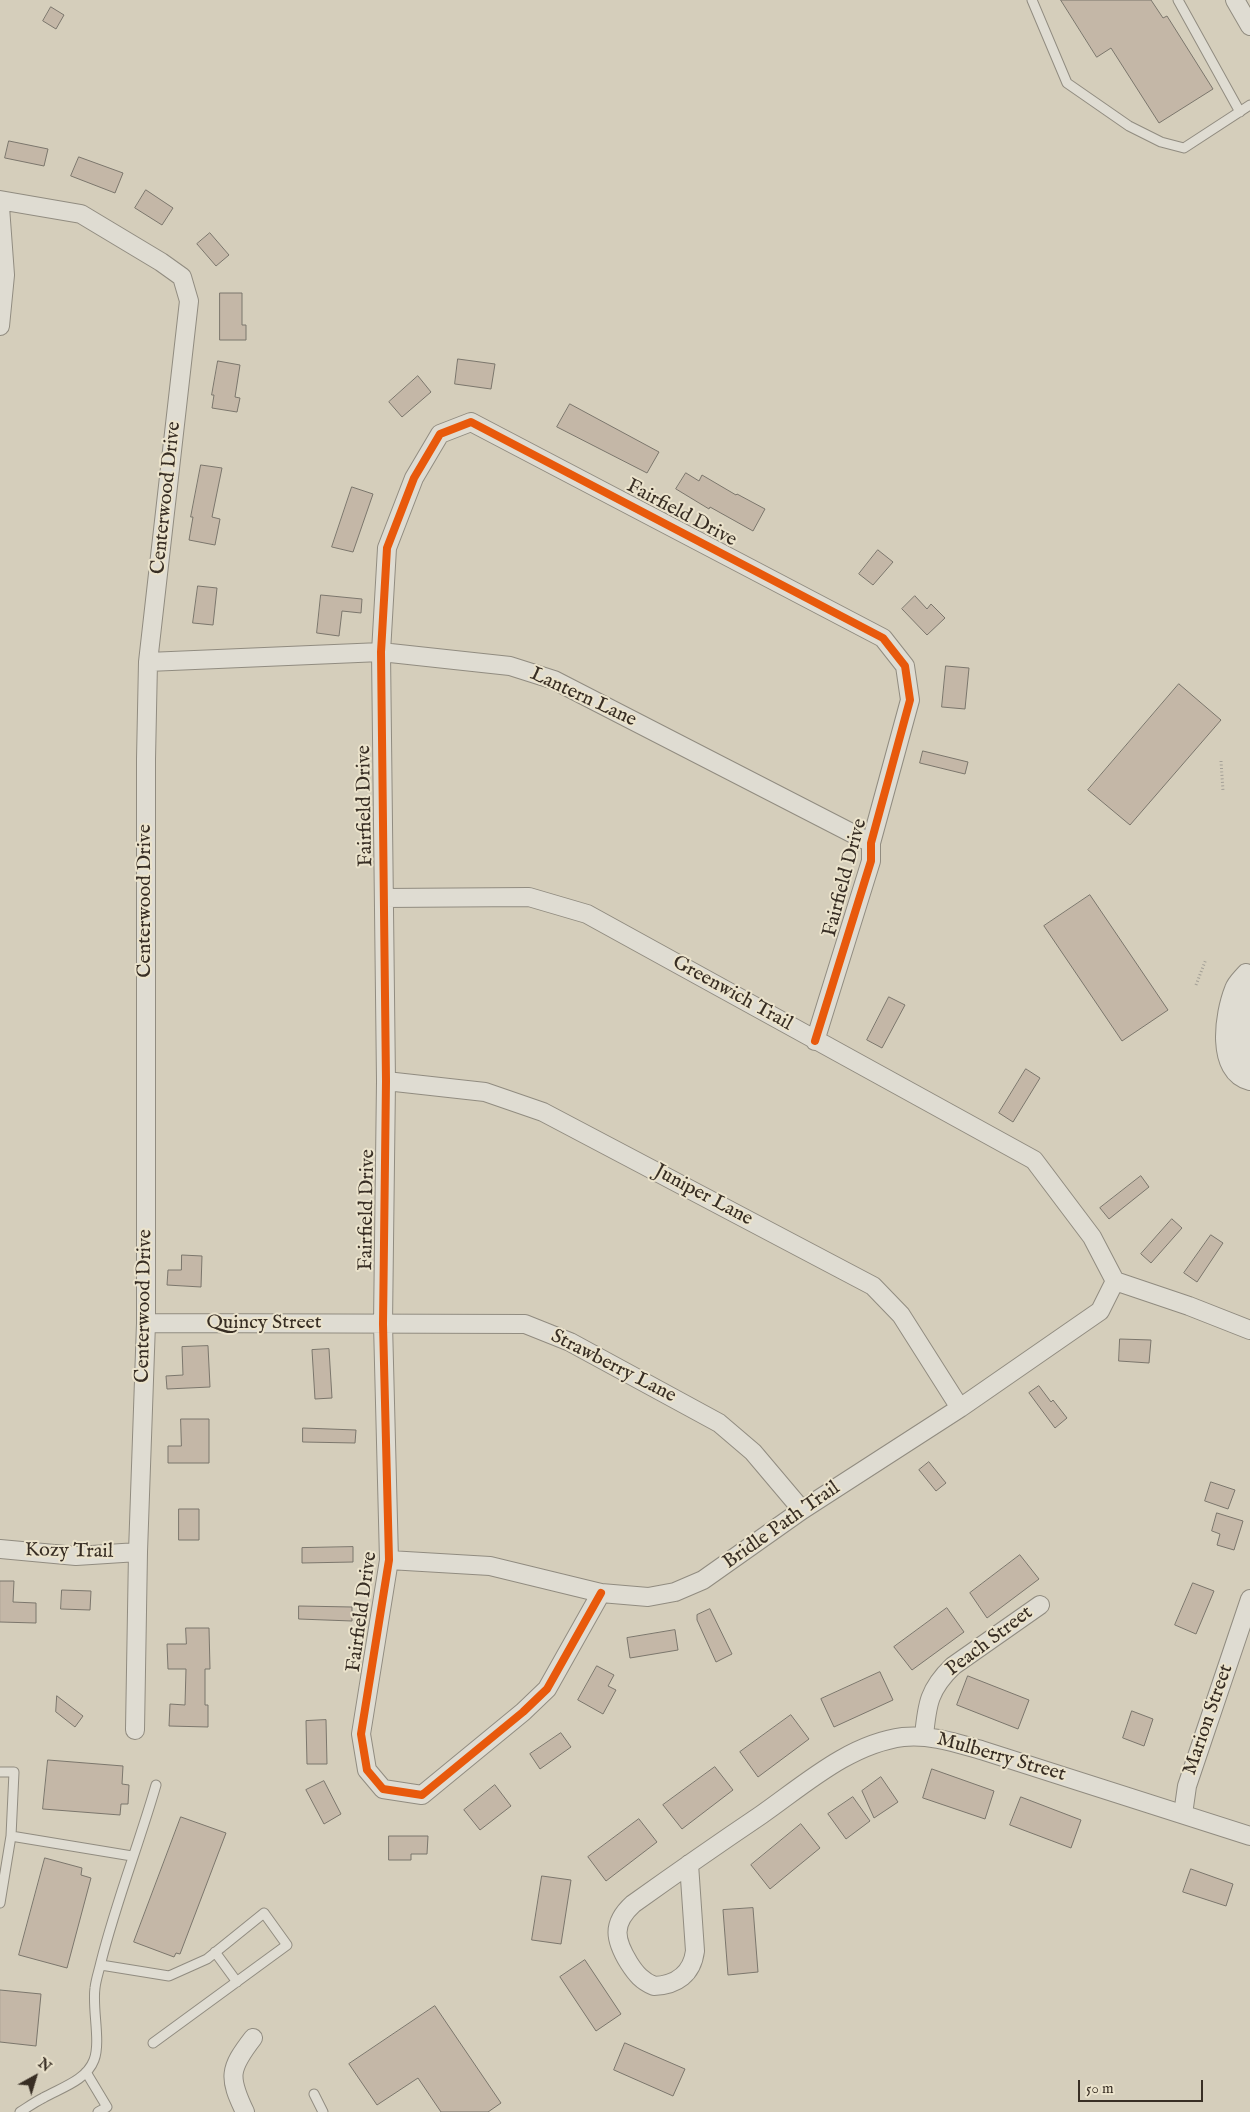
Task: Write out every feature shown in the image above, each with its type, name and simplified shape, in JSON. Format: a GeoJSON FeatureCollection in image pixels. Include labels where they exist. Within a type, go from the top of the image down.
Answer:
{"type":"FeatureCollection","features":[{"type":"Feature","properties":{"kind":"street"},"geometry":{"type":"LineString","coordinates":[[1235,0],[1250,26]]}},
{"type":"Feature","properties":{"kind":"street","name":"Centerwood Drive"},"geometry":{"type":"LineString","coordinates":[[0,200],[81,214],[182,277],[189,301],[148,662],[146,759],[146,1323],[138,1552],[135,1730]]}},
{"type":"Feature","properties":{"kind":"street"},"geometry":{"type":"LineString","coordinates":[[0,207],[5,275],[0,326]]}},
{"type":"Feature","properties":{"kind":"street","name":"Fairfield Drive"},"geometry":{"type":"LineString","coordinates":[[601,1593],[547,1689],[523,1712],[422,1795],[383,1789],[367,1770],[361,1734],[389,1560],[383,1324],[386,1081],[381,652],[388,548],[414,478],[440,434],[471,422],[883,638],[905,666],[910,700],[872,844],[871,860],[815,1041]]}},
{"type":"Feature","properties":{"kind":"street","name":"Lantern Lane"},"geometry":{"type":"LineString","coordinates":[[148,662],[381,652],[510,666],[554,680],[872,844]]}},
{"type":"Feature","properties":{"kind":"street","name":"Greenwich Trail"},"geometry":{"type":"LineString","coordinates":[[384,898],[529,897],[587,914],[1034,1160],[1092,1236],[1115,1281]]}},
{"type":"Feature","properties":{"kind":"street"},"geometry":{"type":"LineString","coordinates":[[1250,1067],[1241,1046],[1241,1027],[1250,990],[1246,973],[1234,988],[1224,1045],[1230,1064],[1242,1079],[1250,1081]]}},
{"type":"Feature","properties":{"kind":"street","name":"Juniper Lane"},"geometry":{"type":"LineString","coordinates":[[386,1081],[485,1092],[543,1112],[873,1286],[902,1315],[960,1408]]}},
{"type":"Feature","properties":{"kind":"street"},"geometry":{"type":"LineString","coordinates":[[1115,1281],[1189,1306],[1250,1330]]}},
{"type":"Feature","properties":{"kind":"street","name":"Bridle Path Trail"},"geometry":{"type":"LineString","coordinates":[[389,1560],[490,1566],[601,1593],[648,1597],[675,1592],[696,1583],[733,1560],[802,1510],[960,1408],[1100,1311],[1115,1281]]}},
{"type":"Feature","properties":{"kind":"street","name":"Quincy Street"},"geometry":{"type":"LineString","coordinates":[[146,1323],[383,1324]]}},
{"type":"Feature","properties":{"kind":"street","name":"Strawberry Lane"},"geometry":{"type":"LineString","coordinates":[[383,1324],[525,1324],[570,1342],[719,1423],[753,1452],[802,1510]]}},
{"type":"Feature","properties":{"kind":"street","name":"Kozy Trail"},"geometry":{"type":"LineString","coordinates":[[0,1549],[76,1556],[138,1552]]}},
{"type":"Feature","properties":{"kind":"street","name":"Marion Street"},"geometry":{"type":"LineString","coordinates":[[1183,1814],[1187,1786],[1250,1599]]}},
{"type":"Feature","properties":{"kind":"street","name":"Peach Street"},"geometry":{"type":"LineString","coordinates":[[924,1736],[930,1696],[944,1675],[953,1666],[1040,1605]]}},
{"type":"Feature","properties":{"kind":"street","name":"Mulberry Street"},"geometry":{"type":"LineString","coordinates":[[689,1864],[695,1950],[694,1960],[683,1977],[674,1983],[654,1986],[638,1975],[620,1947],[617,1931],[619,1920],[633,1904],[689,1864],[836,1762],[879,1743],[924,1736],[972,1748],[1250,1836]]}},
{"type":"Feature","properties":{"kind":"street"},"geometry":{"type":"LineString","coordinates":[[245,2112],[236,2093],[232,2078],[236,2063],[253,2038]]}},
{"type":"Feature","properties":{"kind":"lane"},"geometry":{"type":"LineString","coordinates":[[1032,0],[1067,82],[1129,126],[1161,142],[1184,148],[1250,105]]}},
{"type":"Feature","properties":{"kind":"lane"},"geometry":{"type":"LineString","coordinates":[[1178,0],[1240,112]]}},
{"type":"Feature","properties":{"kind":"lane"},"geometry":{"type":"LineString","coordinates":[[0,1772],[14,1772],[11,1836],[0,1903]]}},
{"type":"Feature","properties":{"kind":"lane"},"geometry":{"type":"LineString","coordinates":[[20,2112],[69,2085],[86,2072],[94,2060],[96,2032],[94,1990],[109,1927],[132,1856],[145,1824],[156,1784]]}},
{"type":"Feature","properties":{"kind":"lane"},"geometry":{"type":"LineString","coordinates":[[11,1836],[132,1856]]}},
{"type":"Feature","properties":{"kind":"lane"},"geometry":{"type":"LineString","coordinates":[[101,1965],[168,1976],[206,1959],[264,1913],[287,1945],[152,2043]]}},
{"type":"Feature","properties":{"kind":"lane"},"geometry":{"type":"LineString","coordinates":[[215,1952],[237,1982]]}},
{"type":"Feature","properties":{"kind":"lane"},"geometry":{"type":"LineString","coordinates":[[86,2072],[106,2107],[98,2112]]}},
{"type":"Feature","properties":{"kind":"lane"},"geometry":{"type":"LineString","coordinates":[[314,2094],[323,2112]]}},
{"type":"Feature","properties":{"kind":"path"},"geometry":{"type":"LineString","coordinates":[[1222,761],[1223,791]]}},
{"type":"Feature","properties":{"kind":"path"},"geometry":{"type":"LineString","coordinates":[[1196,985],[1206,959]]}},
{"type":"Feature","properties":{"kind":"building"},"geometry":{"type":"Polygon","coordinates":[[[1061,0],[1151,0],[1163,18],[1167,16],[1213,89],[1159,123],[1111,48],[1097,57],[1061,0]]]}},
{"type":"Feature","properties":{"kind":"building"},"geometry":{"type":"Polygon","coordinates":[[[51,7],[64,15],[56,29],[43,21],[51,7]]]}},
{"type":"Feature","properties":{"kind":"building"},"geometry":{"type":"Polygon","coordinates":[[[9,141],[48,149],[44,166],[5,158],[9,141]]]}},
{"type":"Feature","properties":{"kind":"building"},"geometry":{"type":"Polygon","coordinates":[[[79,157],[123,173],[115,193],[71,176],[79,157]]]}},
{"type":"Feature","properties":{"kind":"building"},"geometry":{"type":"Polygon","coordinates":[[[146,190],[173,208],[162,225],[135,208],[146,190]]]}},
{"type":"Feature","properties":{"kind":"building"},"geometry":{"type":"Polygon","coordinates":[[[210,233],[229,255],[216,266],[197,244],[210,233]]]}},
{"type":"Feature","properties":{"kind":"building"},"geometry":{"type":"Polygon","coordinates":[[[220,293],[242,293],[242,325],[246,325],[246,340],[220,340],[220,293]]]}},
{"type":"Feature","properties":{"kind":"building"},"geometry":{"type":"Polygon","coordinates":[[[458,359],[495,364],[491,389],[455,384],[458,359]]]}},
{"type":"Feature","properties":{"kind":"building"},"geometry":{"type":"Polygon","coordinates":[[[218,361],[240,365],[235,397],[240,398],[237,412],[212,408],[214,395],[212,395],[218,361]]]}},
{"type":"Feature","properties":{"kind":"building"},"geometry":{"type":"Polygon","coordinates":[[[418,376],[431,392],[402,417],[389,402],[418,376]]]}},
{"type":"Feature","properties":{"kind":"building"},"geometry":{"type":"Polygon","coordinates":[[[570,404],[659,452],[647,473],[557,427],[570,404]]]}},
{"type":"Feature","properties":{"kind":"building"},"geometry":{"type":"Polygon","coordinates":[[[201,465],[222,468],[212,517],[220,519],[215,545],[189,540],[193,517],[191,517],[201,465]]]}},
{"type":"Feature","properties":{"kind":"building"},"geometry":{"type":"Polygon","coordinates":[[[686,473],[699,481],[702,475],[765,509],[753,531],[710,507],[709,509],[676,489],[686,473]]]}},
{"type":"Feature","properties":{"kind":"building"},"geometry":{"type":"Polygon","coordinates":[[[352,487],[373,494],[353,552],[332,547],[352,487]]]}},
{"type":"Feature","properties":{"kind":"building"},"geometry":{"type":"Polygon","coordinates":[[[878,550],[893,562],[873,585],[859,574],[878,550]]]}},
{"type":"Feature","properties":{"kind":"building"},"geometry":{"type":"Polygon","coordinates":[[[198,586],[217,588],[213,625],[193,623],[198,586]]]}},
{"type":"Feature","properties":{"kind":"building"},"geometry":{"type":"Polygon","coordinates":[[[321,595],[362,599],[361,613],[342,611],[339,636],[317,633],[321,595]]]}},
{"type":"Feature","properties":{"kind":"building"},"geometry":{"type":"Polygon","coordinates":[[[915,596],[927,609],[931,604],[945,618],[927,635],[902,609],[915,596]]]}},
{"type":"Feature","properties":{"kind":"building"},"geometry":{"type":"Polygon","coordinates":[[[946,666],[969,668],[965,709],[942,707],[946,666]]]}},
{"type":"Feature","properties":{"kind":"building"},"geometry":{"type":"Polygon","coordinates":[[[1179,684],[1221,720],[1130,825],[1088,790],[1179,684]]]}},
{"type":"Feature","properties":{"kind":"building"},"geometry":{"type":"Polygon","coordinates":[[[923,751],[968,762],[965,774],[920,763],[923,751]]]}},
{"type":"Feature","properties":{"kind":"building"},"geometry":{"type":"Polygon","coordinates":[[[1090,895],[1168,1010],[1122,1041],[1044,926],[1090,895]]]}},
{"type":"Feature","properties":{"kind":"building"},"geometry":{"type":"Polygon","coordinates":[[[889,997],[905,1005],[882,1048],[867,1040],[889,997]]]}},
{"type":"Feature","properties":{"kind":"building"},"geometry":{"type":"Polygon","coordinates":[[[1026,1069],[1040,1078],[1013,1122],[999,1113],[1026,1069]]]}},
{"type":"Feature","properties":{"kind":"building"},"geometry":{"type":"Polygon","coordinates":[[[1141,1176],[1149,1187],[1109,1219],[1100,1208],[1141,1176]]]}},
{"type":"Feature","properties":{"kind":"building"},"geometry":{"type":"Polygon","coordinates":[[[1172,1219],[1182,1228],[1151,1263],[1141,1254],[1172,1219]]]}},
{"type":"Feature","properties":{"kind":"building"},"geometry":{"type":"Polygon","coordinates":[[[1211,1235],[1223,1243],[1197,1282],[1184,1273],[1211,1235]]]}},
{"type":"Feature","properties":{"kind":"building"},"geometry":{"type":"Polygon","coordinates":[[[182,1255],[202,1256],[201,1287],[167,1285],[168,1270],[181,1270],[182,1255]]]}},
{"type":"Feature","properties":{"kind":"building"},"geometry":{"type":"Polygon","coordinates":[[[1120,1339],[1151,1340],[1149,1363],[1119,1361],[1120,1339]]]}},
{"type":"Feature","properties":{"kind":"building"},"geometry":{"type":"Polygon","coordinates":[[[208,1346],[210,1387],[167,1389],[166,1376],[183,1375],[182,1347],[208,1346]]]}},
{"type":"Feature","properties":{"kind":"building"},"geometry":{"type":"Polygon","coordinates":[[[329,1349],[332,1398],[315,1399],[312,1350],[329,1349]]]}},
{"type":"Feature","properties":{"kind":"building"},"geometry":{"type":"Polygon","coordinates":[[[1039,1386],[1051,1402],[1053,1400],[1067,1418],[1055,1428],[1029,1393],[1039,1386]]]}},
{"type":"Feature","properties":{"kind":"building"},"geometry":{"type":"Polygon","coordinates":[[[181,1419],[209,1419],[209,1463],[168,1463],[168,1446],[181,1446],[181,1419]]]}},
{"type":"Feature","properties":{"kind":"building"},"geometry":{"type":"Polygon","coordinates":[[[303,1428],[356,1430],[355,1443],[303,1442],[303,1428]]]}},
{"type":"Feature","properties":{"kind":"building"},"geometry":{"type":"Polygon","coordinates":[[[929,1462],[946,1483],[936,1491],[919,1470],[929,1462]]]}},
{"type":"Feature","properties":{"kind":"building"},"geometry":{"type":"Polygon","coordinates":[[[1211,1482],[1235,1490],[1228,1509],[1205,1501],[1211,1482]]]}},
{"type":"Feature","properties":{"kind":"building"},"geometry":{"type":"Polygon","coordinates":[[[179,1509],[199,1509],[199,1540],[179,1540],[179,1509]]]}},
{"type":"Feature","properties":{"kind":"building"},"geometry":{"type":"Polygon","coordinates":[[[1217,1513],[1243,1521],[1234,1550],[1217,1545],[1220,1534],[1212,1531],[1217,1513]]]}},
{"type":"Feature","properties":{"kind":"building"},"geometry":{"type":"Polygon","coordinates":[[[353,1547],[353,1562],[302,1563],[302,1548],[353,1547]]]}},
{"type":"Feature","properties":{"kind":"building"},"geometry":{"type":"Polygon","coordinates":[[[1020,1555],[1039,1579],[987,1618],[970,1593],[1020,1555]]]}},
{"type":"Feature","properties":{"kind":"building"},"geometry":{"type":"Polygon","coordinates":[[[0,1581],[14,1581],[13,1602],[36,1603],[36,1623],[0,1622],[0,1581]]]}},
{"type":"Feature","properties":{"kind":"building"},"geometry":{"type":"Polygon","coordinates":[[[1193,1583],[1214,1591],[1196,1634],[1175,1625],[1193,1583]]]}},
{"type":"Feature","properties":{"kind":"building"},"geometry":{"type":"Polygon","coordinates":[[[62,1590],[91,1591],[90,1610],[61,1609],[62,1590]]]}},
{"type":"Feature","properties":{"kind":"building"},"geometry":{"type":"Polygon","coordinates":[[[299,1606],[352,1607],[352,1621],[299,1619],[299,1606]]]}},
{"type":"Feature","properties":{"kind":"building"},"geometry":{"type":"Polygon","coordinates":[[[947,1608],[964,1632],[912,1670],[894,1647],[947,1608]]]}},
{"type":"Feature","properties":{"kind":"building"},"geometry":{"type":"Polygon","coordinates":[[[710,1609],[732,1654],[716,1662],[697,1620],[697,1615],[710,1609]]]}},
{"type":"Feature","properties":{"kind":"building"},"geometry":{"type":"Polygon","coordinates":[[[186,1628],[209,1628],[210,1669],[205,1669],[205,1705],[208,1705],[208,1727],[169,1726],[170,1704],[185,1705],[186,1669],[168,1669],[167,1644],[186,1644],[186,1628]]]}},
{"type":"Feature","properties":{"kind":"building"},"geometry":{"type":"Polygon","coordinates":[[[675,1630],[678,1650],[630,1658],[627,1638],[675,1630]]]}},
{"type":"Feature","properties":{"kind":"building"},"geometry":{"type":"Polygon","coordinates":[[[597,1666],[614,1675],[608,1686],[616,1690],[603,1714],[578,1700],[597,1666]]]}},
{"type":"Feature","properties":{"kind":"building"},"geometry":{"type":"Polygon","coordinates":[[[880,1672],[893,1700],[834,1727],[821,1699],[880,1672]]]}},
{"type":"Feature","properties":{"kind":"building"},"geometry":{"type":"Polygon","coordinates":[[[968,1676],[1029,1700],[1018,1729],[957,1705],[968,1676]]]}},
{"type":"Feature","properties":{"kind":"building"},"geometry":{"type":"Polygon","coordinates":[[[57,1696],[83,1716],[75,1727],[56,1712],[57,1696]]]}},
{"type":"Feature","properties":{"kind":"building"},"geometry":{"type":"Polygon","coordinates":[[[1132,1711],[1153,1719],[1144,1746],[1123,1738],[1132,1711]]]}},
{"type":"Feature","properties":{"kind":"building"},"geometry":{"type":"Polygon","coordinates":[[[791,1715],[809,1739],[758,1777],[740,1752],[791,1715]]]}},
{"type":"Feature","properties":{"kind":"building"},"geometry":{"type":"Polygon","coordinates":[[[326,1720],[327,1764],[307,1764],[306,1721],[326,1720]]]}},
{"type":"Feature","properties":{"kind":"building"},"geometry":{"type":"Polygon","coordinates":[[[561,1733],[571,1747],[540,1769],[530,1754],[561,1733]]]}},
{"type":"Feature","properties":{"kind":"building"},"geometry":{"type":"Polygon","coordinates":[[[48,1760],[123,1766],[122,1784],[129,1785],[128,1804],[121,1804],[120,1815],[43,1809],[48,1760]]]}},
{"type":"Feature","properties":{"kind":"building"},"geometry":{"type":"Polygon","coordinates":[[[715,1767],[733,1790],[682,1829],[663,1805],[715,1767]]]}},
{"type":"Feature","properties":{"kind":"building"},"geometry":{"type":"Polygon","coordinates":[[[932,1769],[994,1791],[985,1819],[923,1798],[932,1769]]]}},
{"type":"Feature","properties":{"kind":"building"},"geometry":{"type":"Polygon","coordinates":[[[881,1777],[898,1802],[874,1818],[862,1791],[881,1777]]]}},
{"type":"Feature","properties":{"kind":"building"},"geometry":{"type":"Polygon","coordinates":[[[324,1781],[341,1814],[324,1824],[306,1790],[324,1781]]]}},
{"type":"Feature","properties":{"kind":"building"},"geometry":{"type":"Polygon","coordinates":[[[495,1785],[511,1806],[480,1830],[464,1810],[495,1785]]]}},
{"type":"Feature","properties":{"kind":"building"},"geometry":{"type":"Polygon","coordinates":[[[853,1797],[870,1821],[846,1839],[828,1814],[853,1797]]]}},
{"type":"Feature","properties":{"kind":"building"},"geometry":{"type":"Polygon","coordinates":[[[1021,1797],[1081,1820],[1071,1848],[1010,1825],[1021,1797]]]}},
{"type":"Feature","properties":{"kind":"building"},"geometry":{"type":"Polygon","coordinates":[[[181,1817],[226,1833],[180,1954],[176,1953],[174,1957],[134,1942],[181,1817]]]}},
{"type":"Feature","properties":{"kind":"building"},"geometry":{"type":"Polygon","coordinates":[[[639,1819],[657,1842],[606,1881],[588,1857],[639,1819]]]}},
{"type":"Feature","properties":{"kind":"building"},"geometry":{"type":"Polygon","coordinates":[[[801,1824],[820,1848],[770,1889],[751,1865],[801,1824]]]}},
{"type":"Feature","properties":{"kind":"building"},"geometry":{"type":"Polygon","coordinates":[[[389,1836],[428,1836],[427,1854],[411,1854],[411,1860],[389,1860],[389,1836]]]}},
{"type":"Feature","properties":{"kind":"building"},"geometry":{"type":"Polygon","coordinates":[[[45,1858],[82,1868],[81,1875],[91,1878],[67,1968],[19,1955],[45,1858]]]}},
{"type":"Feature","properties":{"kind":"building"},"geometry":{"type":"Polygon","coordinates":[[[1191,1869],[1233,1884],[1226,1906],[1183,1892],[1191,1869]]]}},
{"type":"Feature","properties":{"kind":"building"},"geometry":{"type":"Polygon","coordinates":[[[542,1876],[571,1880],[561,1944],[532,1940],[542,1876]]]}},
{"type":"Feature","properties":{"kind":"building"},"geometry":{"type":"Polygon","coordinates":[[[753,1908],[758,1972],[728,1975],[723,1910],[753,1908]]]}},
{"type":"Feature","properties":{"kind":"building"},"geometry":{"type":"Polygon","coordinates":[[[585,1960],[621,2014],[596,2031],[560,1977],[585,1960]]]}},
{"type":"Feature","properties":{"kind":"building"},"geometry":{"type":"Polygon","coordinates":[[[0,1990],[41,1994],[36,2046],[0,2042],[0,1990]]]}},
{"type":"Feature","properties":{"kind":"building"},"geometry":{"type":"Polygon","coordinates":[[[435,2006],[501,2103],[488,2112],[441,2112],[418,2078],[377,2105],[349,2064],[435,2006]]]}},
{"type":"Feature","properties":{"kind":"building"},"geometry":{"type":"Polygon","coordinates":[[[625,2043],[685,2069],[673,2096],[614,2070],[625,2043]]]}},
{"type":"Feature","properties":{"kind":"cycle path"},"geometry":{"type":"LineString","coordinates":[[601,1593],[547,1689],[523,1712],[422,1795],[383,1789],[367,1770],[361,1734],[389,1560],[383,1324],[386,1081],[381,652],[387,548],[414,478],[440,434],[471,422],[883,638],[905,666],[910,700],[871,843],[871,861],[815,1041]]}}]}
